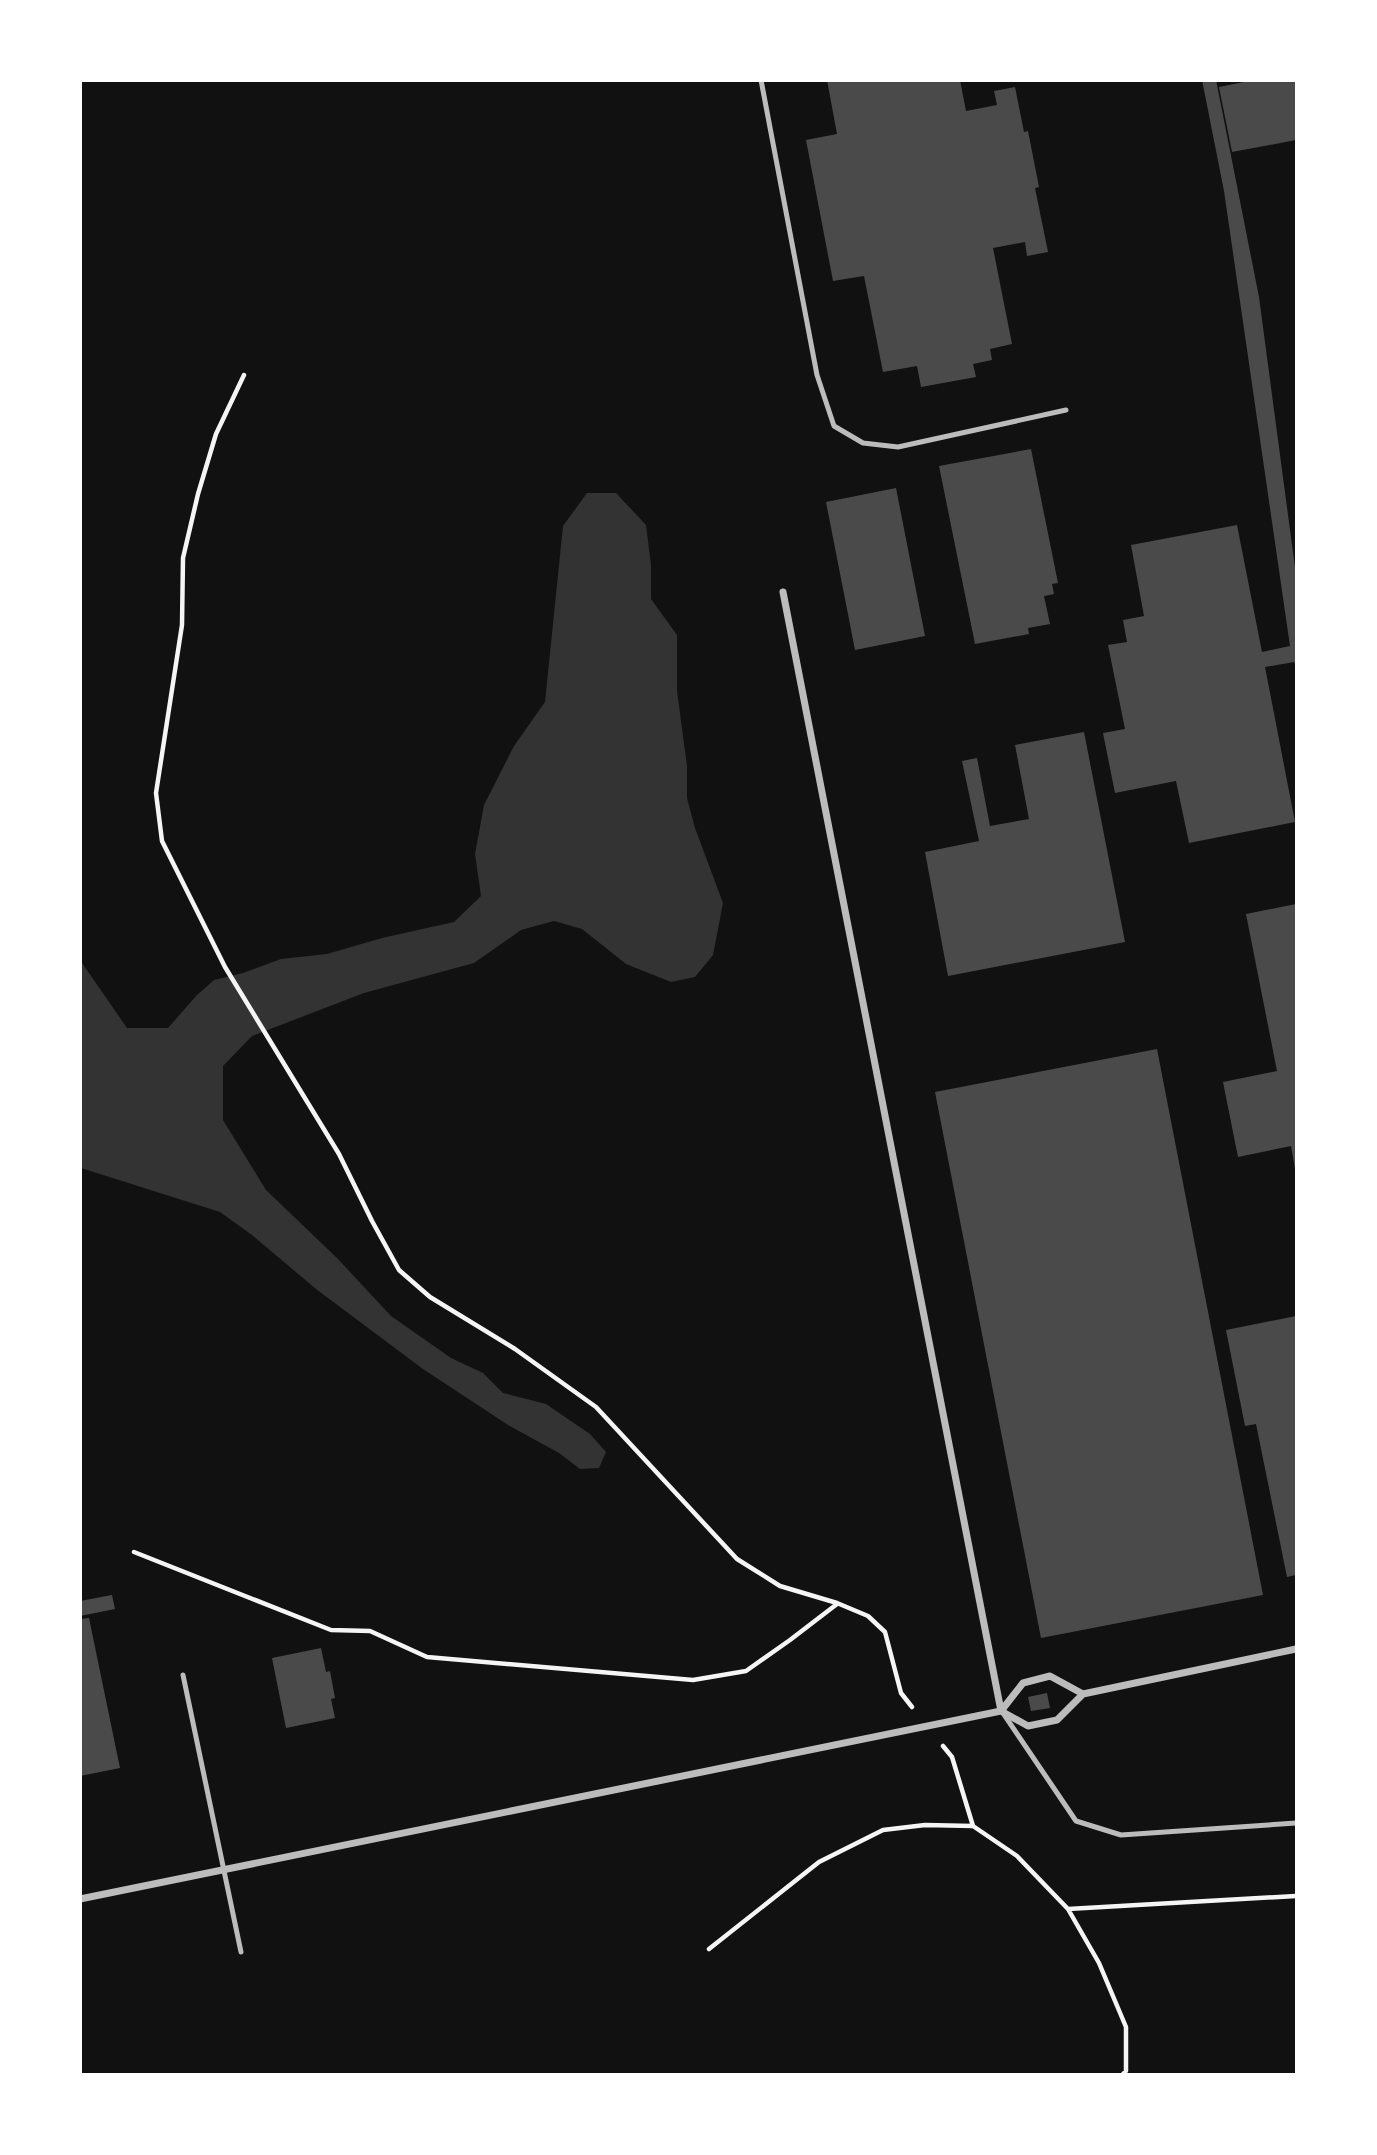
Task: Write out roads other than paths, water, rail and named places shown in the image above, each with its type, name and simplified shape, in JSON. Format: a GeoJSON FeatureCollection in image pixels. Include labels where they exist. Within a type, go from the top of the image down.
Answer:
{"type":"FeatureCollection","features":[{"type":"Feature","properties":{"kind":"street"},"geometry":{"type":"LineString","coordinates":[[783,592],[1001,1711]]}},
{"type":"Feature","properties":{"kind":"street"},"geometry":{"type":"LineString","coordinates":[[80,1899],[1001,1711],[1028,1726],[1038,1724],[1057,1720],[1083,1694],[1297,1648]]}},
{"type":"Feature","properties":{"kind":"street"},"geometry":{"type":"LineString","coordinates":[[1001,1711],[1023,1683],[1050,1676],[1083,1694]]}},
{"type":"Feature","properties":{"kind":"lane"},"geometry":{"type":"LineString","coordinates":[[761,80],[817,375],[834,426],[863,443],[898,447],[1066,410]]}},
{"type":"Feature","properties":{"kind":"lane"},"geometry":{"type":"LineString","coordinates":[[183,1675],[241,1952]]}},
{"type":"Feature","properties":{"kind":"lane"},"geometry":{"type":"LineString","coordinates":[[1001,1711],[1076,1821],[1121,1835],[1297,1823]]}}]}
